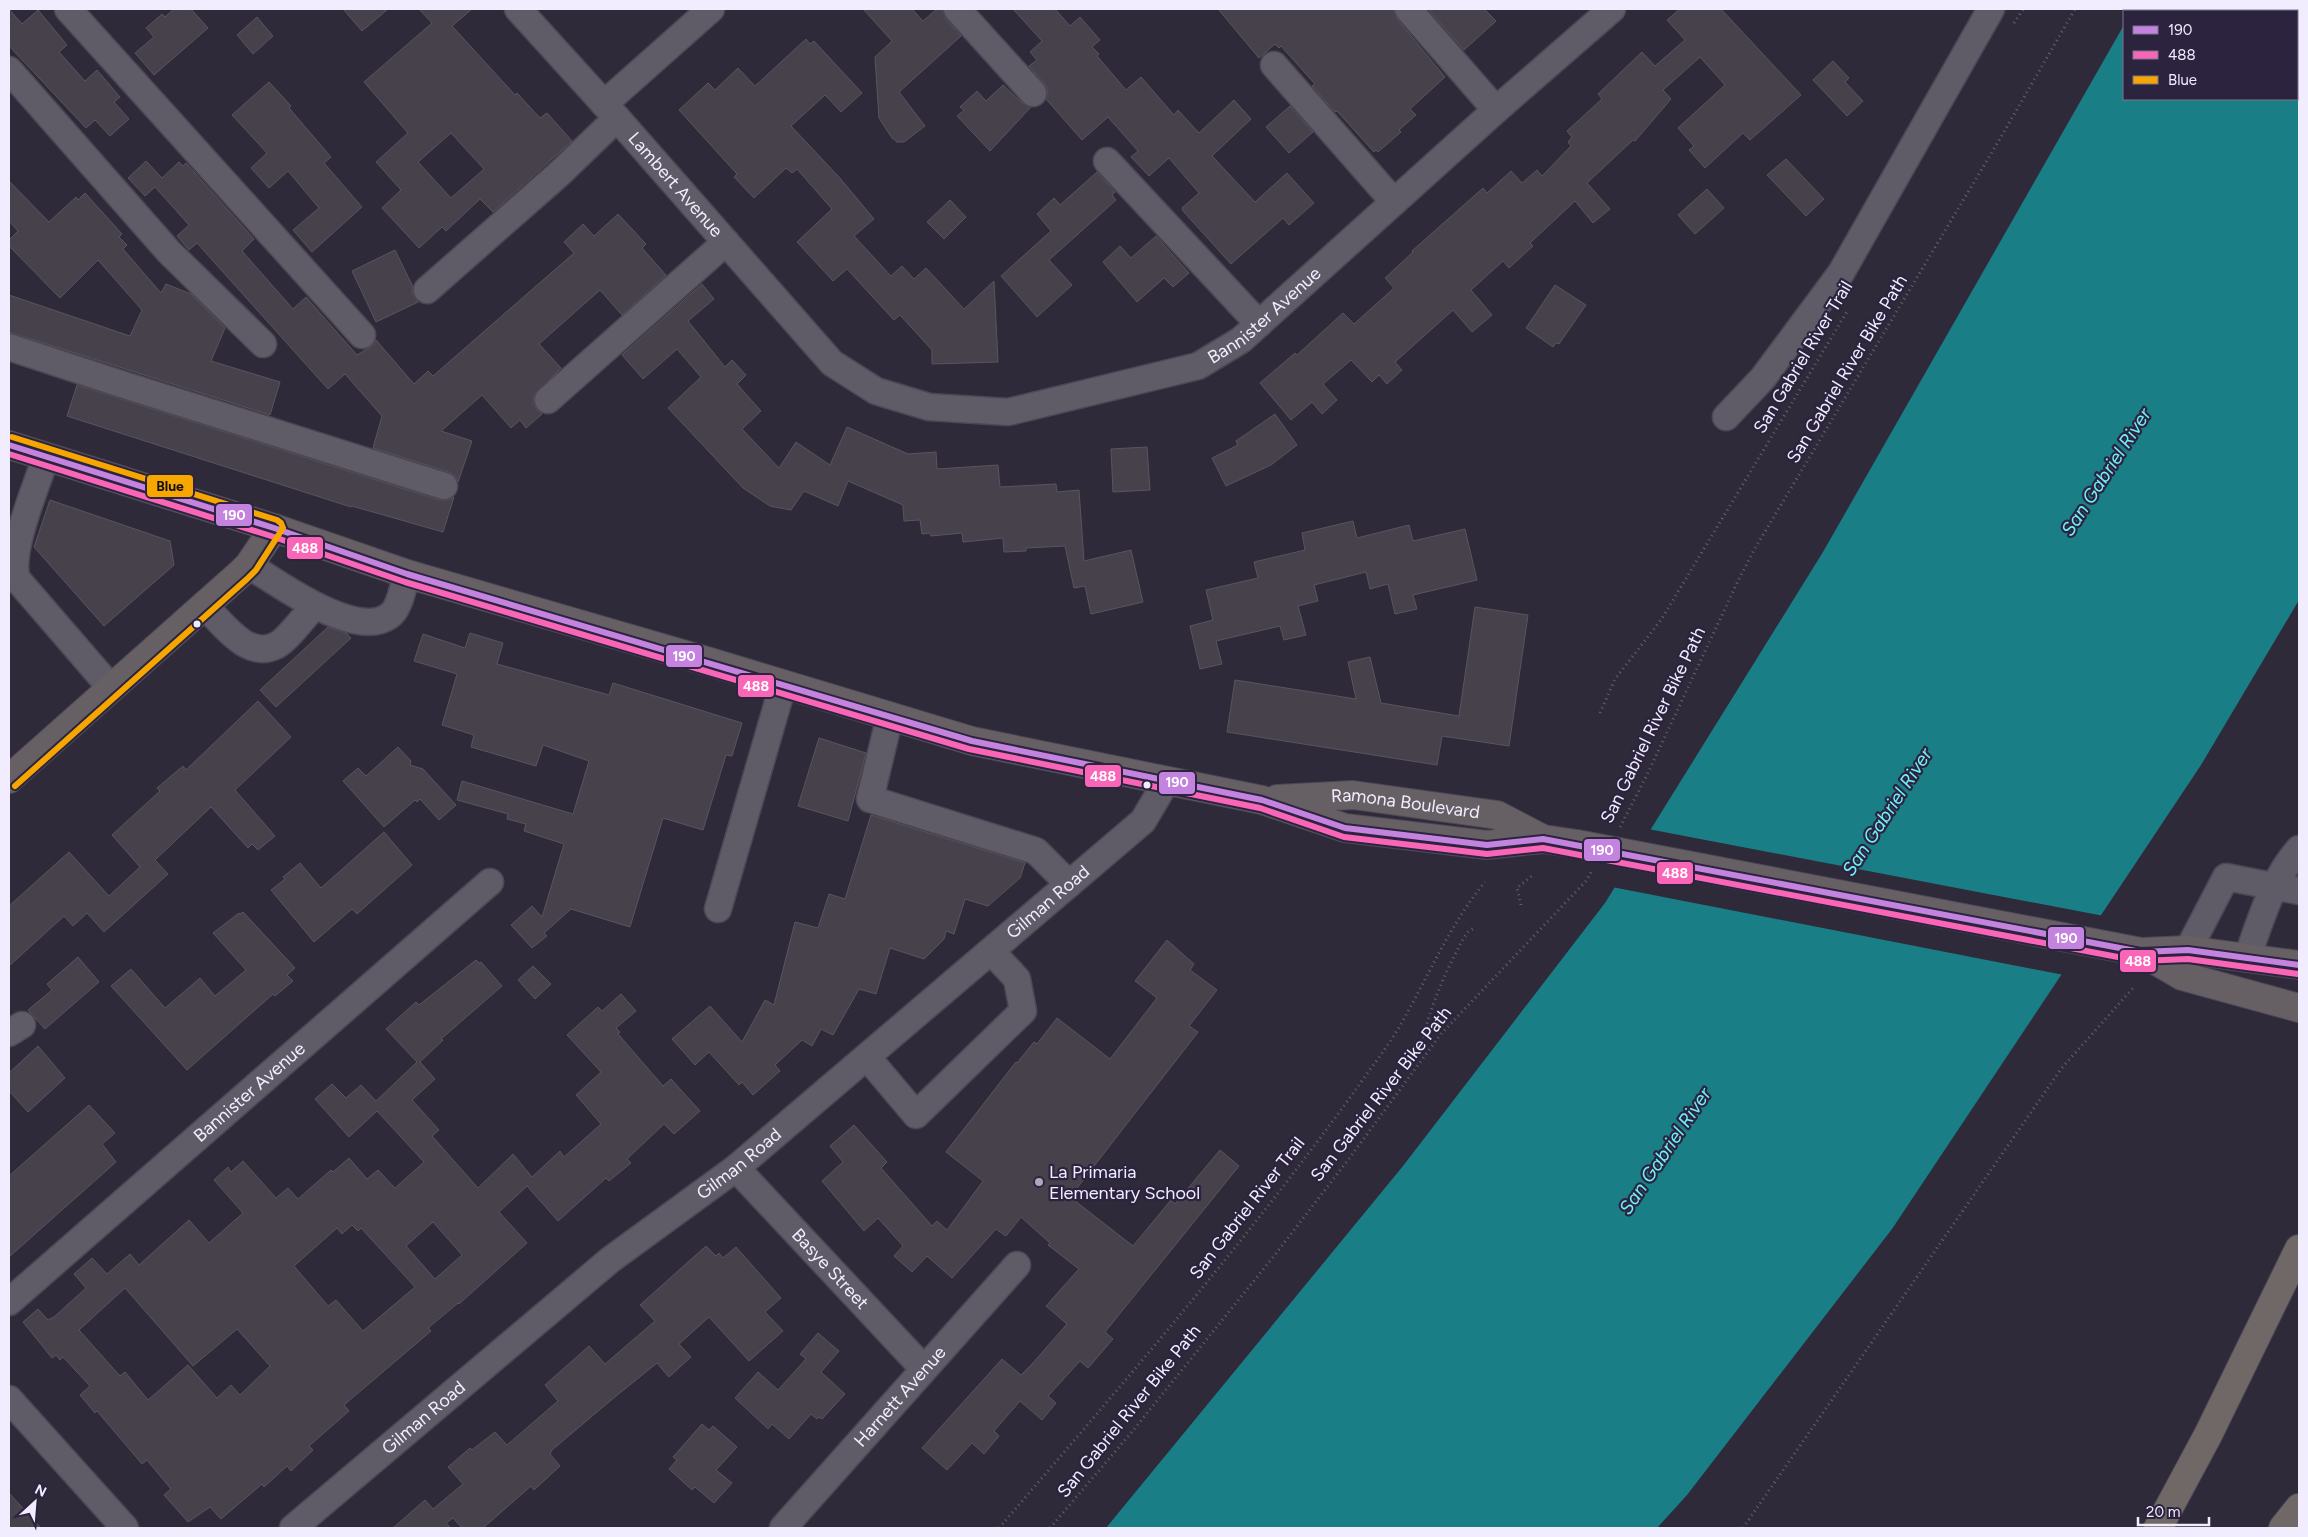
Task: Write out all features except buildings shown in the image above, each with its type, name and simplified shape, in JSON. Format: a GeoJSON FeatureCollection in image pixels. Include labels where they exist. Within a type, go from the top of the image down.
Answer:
{"type":"FeatureCollection","features":[{"type":"Feature","properties":{"kind":"highway"},"geometry":{"type":"LineString","coordinates":[[2158,1528],[2222,1408],[2299,1249]]}},
{"type":"Feature","properties":{"kind":"highway"},"geometry":{"type":"LineString","coordinates":[[2283,1528],[2299,1508]]}},
{"type":"Feature","properties":{"kind":"main road","name":"Ramona Boulevard"},"geometry":{"type":"LineString","coordinates":[[9,445],[274,528],[407,574],[981,743],[1262,800],[1353,795],[1497,815],[1543,839],[2141,952],[2188,950],[2299,965]]}},
{"type":"Feature","properties":{"kind":"main road"},"geometry":{"type":"LineString","coordinates":[[9,779],[249,565],[274,528]]}},
{"type":"Feature","properties":{"kind":"main road","name":"Ramona Boulevard"},"geometry":{"type":"LineString","coordinates":[[2141,952],[2182,976],[2299,1008]]}},
{"type":"Feature","properties":{"kind":"street"},"geometry":{"type":"LineString","coordinates":[[68,9],[362,335]]}},
{"type":"Feature","properties":{"kind":"street","name":"Lambert Avenue"},"geometry":{"type":"LineString","coordinates":[[518,9],[611,111],[832,363]]}},
{"type":"Feature","properties":{"kind":"street"},"geometry":{"type":"LineString","coordinates":[[427,290],[560,174],[611,111],[711,9]]}},
{"type":"Feature","properties":{"kind":"street"},"geometry":{"type":"LineString","coordinates":[[957,9],[1033,93]]}},
{"type":"Feature","properties":{"kind":"street"},"geometry":{"type":"LineString","coordinates":[[1408,9],[1496,110]]}},
{"type":"Feature","properties":{"kind":"street","name":"Bannister Avenue"},"geometry":{"type":"LineString","coordinates":[[832,363],[876,390],[929,407],[1008,412],[1198,366],[1241,340],[1496,110],[1612,9]]}},
{"type":"Feature","properties":{"kind":"street"},"geometry":{"type":"LineString","coordinates":[[1726,416],[1763,378],[1841,273],[1991,9]]}},
{"type":"Feature","properties":{"kind":"street"},"geometry":{"type":"LineString","coordinates":[[1274,65],[1374,176],[1394,202]]}},
{"type":"Feature","properties":{"kind":"street"},"geometry":{"type":"LineString","coordinates":[[9,70],[169,252],[263,344]]}},
{"type":"Feature","properties":{"kind":"street"},"geometry":{"type":"LineString","coordinates":[[1107,161],[1259,324]]}},
{"type":"Feature","properties":{"kind":"street"},"geometry":{"type":"LineString","coordinates":[[548,400],[726,242]]}},
{"type":"Feature","properties":{"kind":"street"},"geometry":{"type":"LineString","coordinates":[[9,347],[444,486]]}},
{"type":"Feature","properties":{"kind":"street"},"geometry":{"type":"LineString","coordinates":[[46,457],[17,549],[14,569],[17,579],[111,688]]}},
{"type":"Feature","properties":{"kind":"street"},"geometry":{"type":"LineString","coordinates":[[249,565],[300,599],[314,606],[365,622],[380,621],[391,615],[407,574]]}},
{"type":"Feature","properties":{"kind":"street"},"geometry":{"type":"LineString","coordinates":[[204,605],[232,633],[250,647],[265,649],[278,645],[314,606]]}},
{"type":"Feature","properties":{"kind":"street"},"geometry":{"type":"LineString","coordinates":[[718,909],[783,685]]}},
{"type":"Feature","properties":{"kind":"street"},"geometry":{"type":"LineString","coordinates":[[890,716],[870,799],[1036,851],[1070,884]]}},
{"type":"Feature","properties":{"kind":"street","name":"Gilman Road"},"geometry":{"type":"LineString","coordinates":[[293,1528],[610,1260],[736,1168],[1070,884],[1143,821],[1166,782]]}},
{"type":"Feature","properties":{"kind":"street"},"geometry":{"type":"LineString","coordinates":[[2247,958],[2273,886],[2285,865],[2299,849]]}},
{"type":"Feature","properties":{"kind":"street"},"geometry":{"type":"LineString","coordinates":[[2188,950],[2226,877],[2299,891]]}},
{"type":"Feature","properties":{"kind":"street","name":"Bannister Avenue"},"geometry":{"type":"LineString","coordinates":[[9,1302],[490,882]]}},
{"type":"Feature","properties":{"kind":"street"},"geometry":{"type":"LineString","coordinates":[[866,1056],[916,1115],[1023,1011],[1017,979],[991,951]]}},
{"type":"Feature","properties":{"kind":"street","name":"Basye Street"},"geometry":{"type":"LineString","coordinates":[[736,1168],[924,1368]]}},
{"type":"Feature","properties":{"kind":"street","name":"Harnett Avenue"},"geometry":{"type":"LineString","coordinates":[[783,1528],[1018,1265]]}},
{"type":"Feature","properties":{"kind":"street"},"geometry":{"type":"LineString","coordinates":[[9,1399],[125,1528]]}},
{"type":"Feature","properties":{"kind":"path"},"geometry":{"type":"LineString","coordinates":[[2010,30],[2023,9]]}},
{"type":"Feature","properties":{"kind":"path","name":"San Gabriel River Bike Path"},"geometry":{"type":"LineString","coordinates":[[1619,829],[1646,777],[1750,558],[1986,163],[2075,9]]}},
{"type":"Feature","properties":{"kind":"path","name":"San Gabriel River Trail"},"geometry":{"type":"LineString","coordinates":[[1600,713],[1612,684],[1661,620],[1852,301]]}},
{"type":"Feature","properties":{"kind":"path","name":"San Gabriel River Bike Path"},"geometry":{"type":"LineString","coordinates":[[1050,1528],[1131,1433],[1274,1256],[1441,1034],[1586,881],[1595,866]]}},
{"type":"Feature","properties":{"kind":"path"},"geometry":{"type":"LineString","coordinates":[[1521,905],[1517,888],[1533,875]]}},
{"type":"Feature","properties":{"kind":"path","name":"San Gabriel River Trail"},"geometry":{"type":"LineString","coordinates":[[999,1528],[1180,1315],[1338,1114],[1388,1044],[1447,939],[1471,899],[1485,882]]}},
{"type":"Feature","properties":{"kind":"path"},"geometry":{"type":"LineString","coordinates":[[1424,1038],[1425,1026],[1444,979],[1468,931],[1476,927]]}},
{"type":"Feature","properties":{"kind":"path"},"geometry":{"type":"LineString","coordinates":[[1743,1528],[2061,1069],[2133,988]]}},
{"type":"Feature","properties":{"kind":"water","name":"San Gabriel River"},"geometry":{"type":"Polygon","coordinates":[[[2299,9],[2299,600],[2201,765],[1892,1229],[1687,1495],[1657,1528],[1106,1528],[1403,1166],[1605,903],[1823,552],[2123,27],[2123,100],[2298,100],[2298,10],[2132,10],[2299,9]]]}},
{"type":"Feature","properties":{"kind":"pier"},"geometry":{"type":"Polygon","coordinates":[[[1648,829],[2104,916],[2064,975],[1612,887],[1648,829]]]}},
{"type":"Feature","properties":{"kind":"transit line","name":"Blue"},"geometry":{"type":"LineString","coordinates":[[12,437],[277,520],[283,528],[256,570],[247,579],[15,786]]}},
{"type":"Feature","properties":{"kind":"transit line","name":"190"},"geometry":{"type":"LineString","coordinates":[[9,445],[274,528],[407,574],[972,741],[1262,800],[1345,828],[1487,845],[1543,839],[2141,952],[2188,950],[2299,965]]}},
{"type":"Feature","properties":{"kind":"transit line","name":"488"},"geometry":{"type":"LineString","coordinates":[[9,454],[271,536],[405,582],[969,749],[1260,808],[1344,837],[1487,854],[1543,848],[2139,961],[2188,959],[2298,974]]}},
{"type":"Feature","properties":{"kind":"place","name":"La Primaria Elementary School"},"geometry":{"type":"Point","coordinates":[1039,1182]}}]}
